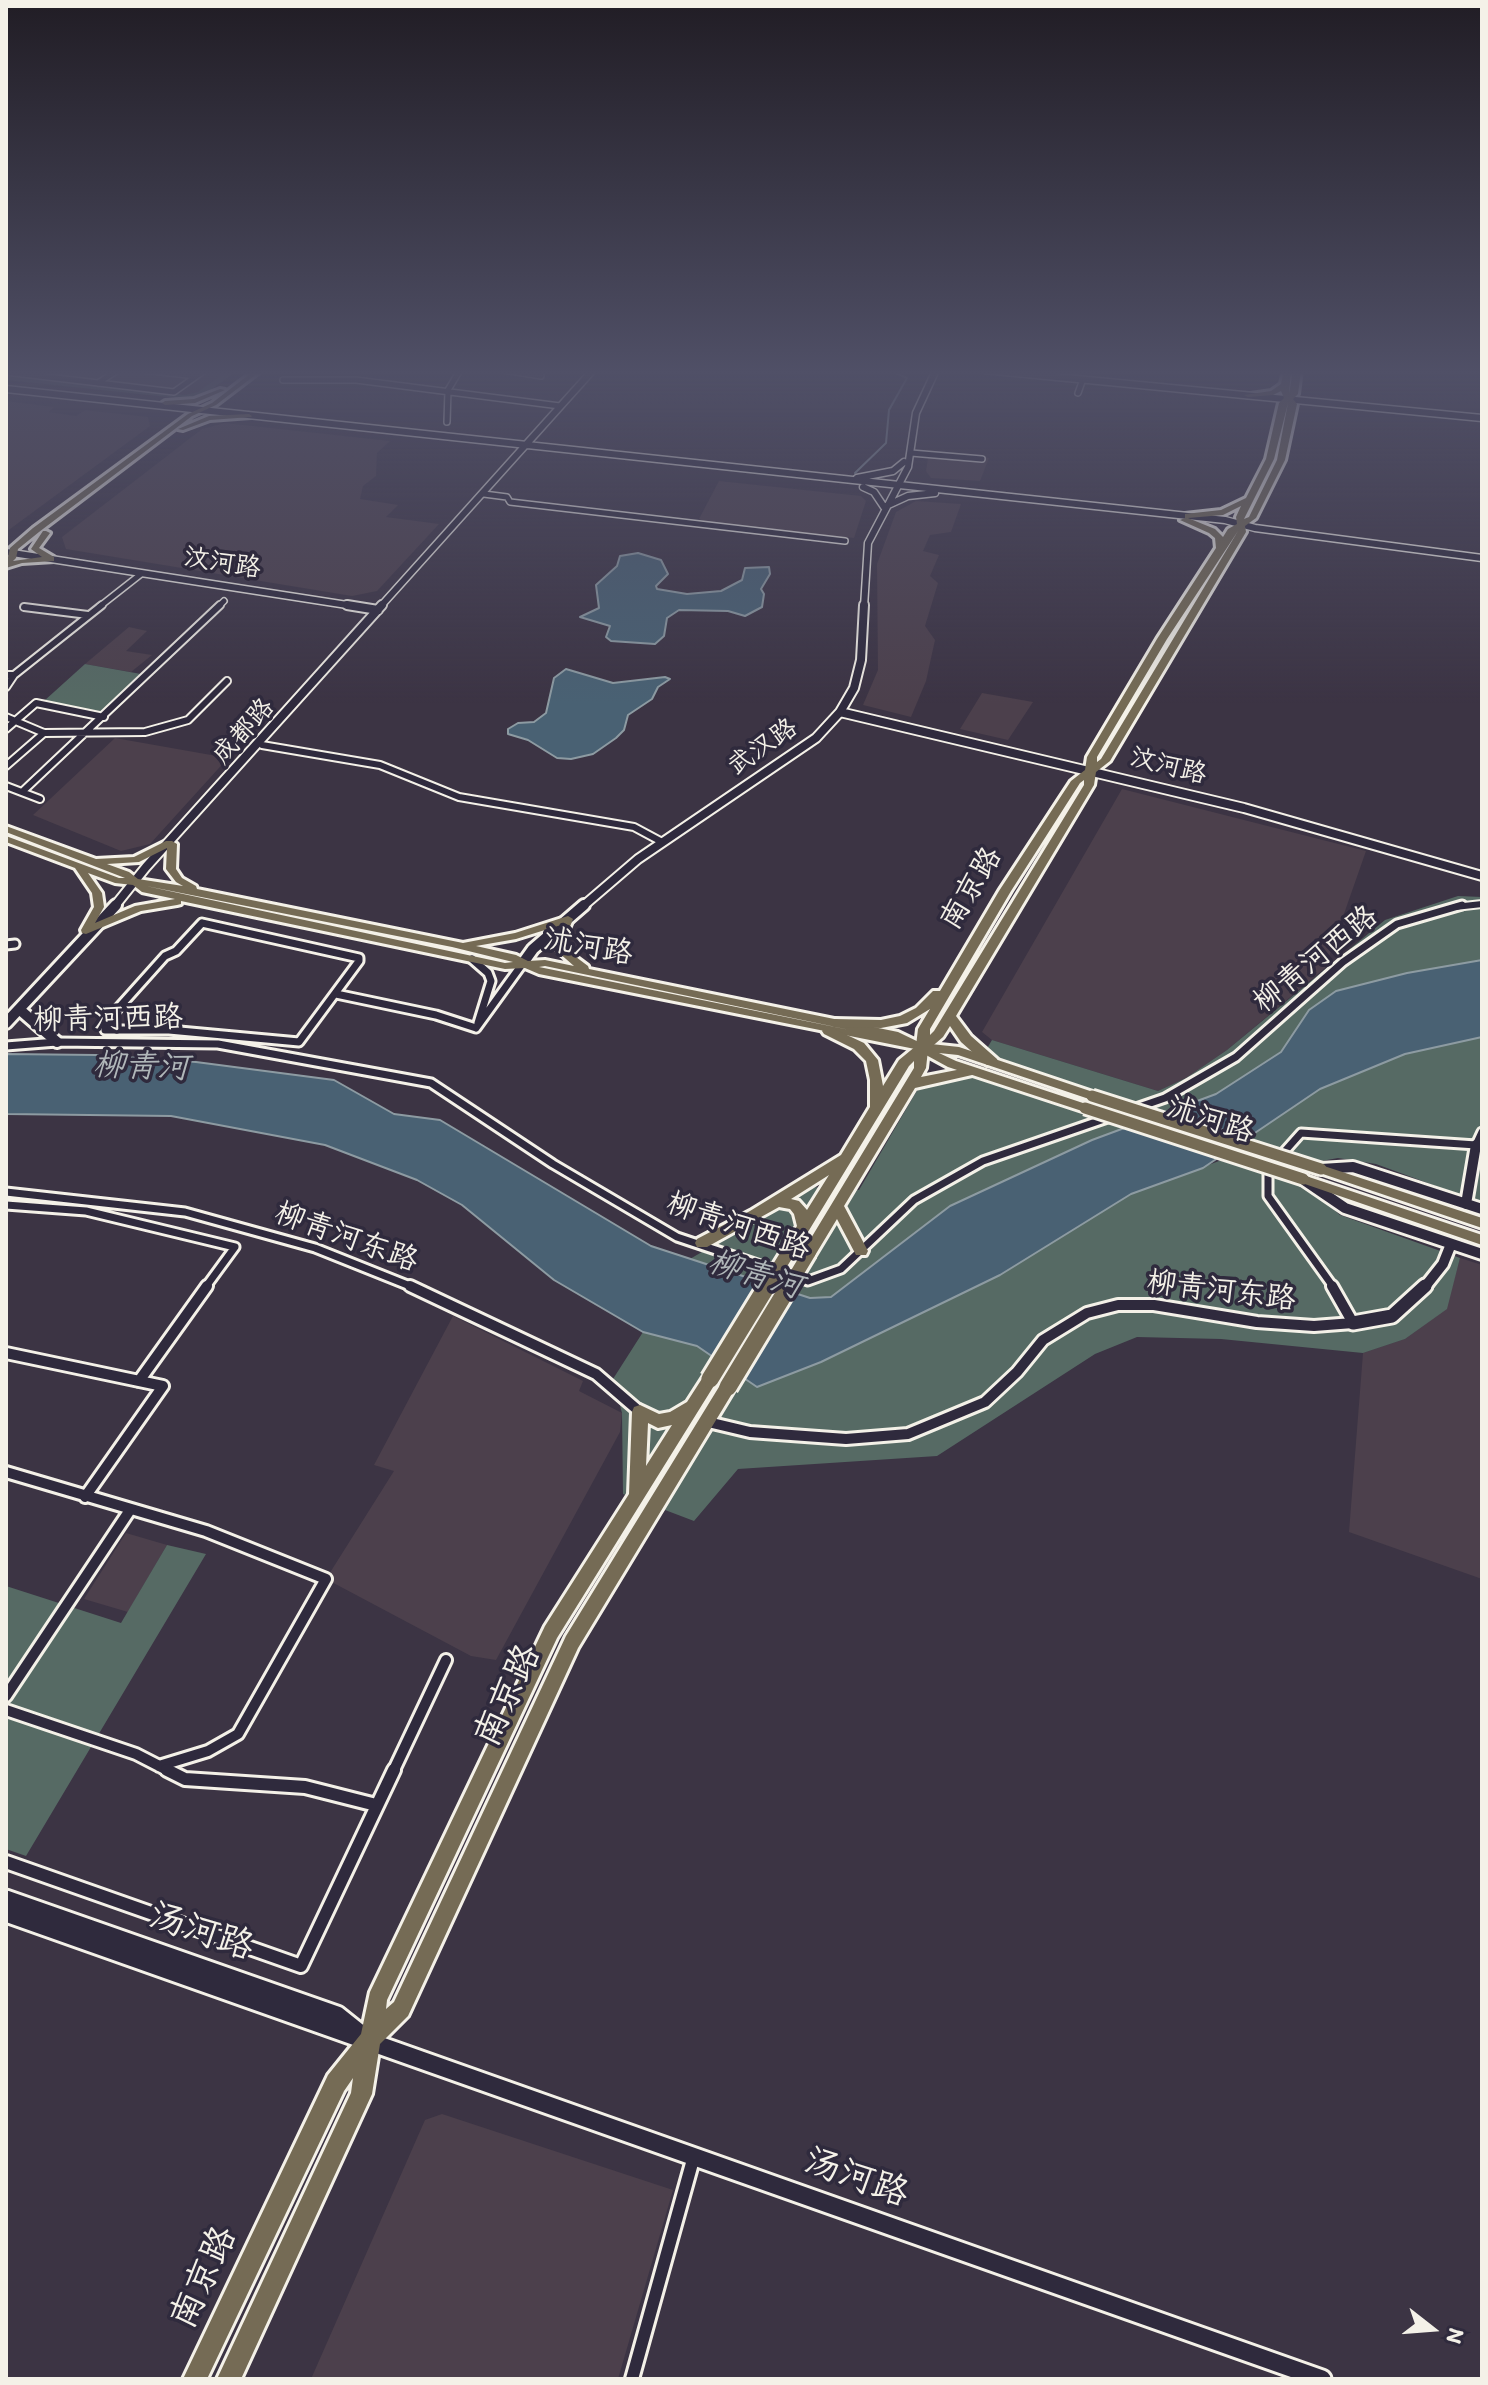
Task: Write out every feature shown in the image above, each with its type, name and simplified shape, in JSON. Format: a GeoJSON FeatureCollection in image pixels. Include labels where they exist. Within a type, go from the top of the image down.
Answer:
{"type":"FeatureCollection","features":[{"type":"Feature","properties":{"kind":"highway","name":"南京路"},"geometry":{"type":"LineString","coordinates":[[195,2379],[336,2083],[369,2040],[401,2009],[572,1642],[911,1084],[920,1068],[924,1029],[952,980],[1076,781],[1105,761],[1242,532],[1240,517],[1259,481]]}},
{"type":"Feature","properties":{"kind":"highway","name":"南京路"},"geometry":{"type":"LineString","coordinates":[[229,2379],[361,2094],[377,1999],[551,1632],[904,1063],[939,1034],[1089,785],[1092,757],[1220,548],[1231,531],[1252,518],[1270,481]]}},
{"type":"Feature","properties":{"kind":"highway"},"geometry":{"type":"LineString","coordinates":[[1186,518],[1223,512],[1250,499]]}},
{"type":"Feature","properties":{"kind":"highway"},"geometry":{"type":"LineString","coordinates":[[1186,518],[1219,537],[1220,548]]}},
{"type":"Feature","properties":{"kind":"highway"},"geometry":{"type":"LineString","coordinates":[[831,1027],[903,1020],[920,1011],[952,980]]}},
{"type":"Feature","properties":{"kind":"highway"},"geometry":{"type":"LineString","coordinates":[[950,1016],[966,1039],[992,1062]]}},
{"type":"Feature","properties":{"kind":"highway"},"geometry":{"type":"LineString","coordinates":[[831,1027],[859,1046],[872,1060],[877,1080],[876,1108]]}},
{"type":"Feature","properties":{"kind":"highway"},"geometry":{"type":"LineString","coordinates":[[911,1084],[972,1071]]}},
{"type":"Feature","properties":{"kind":"highway"},"geometry":{"type":"LineString","coordinates":[[702,1243],[821,1175],[848,1155]]}},
{"type":"Feature","properties":{"kind":"highway"},"geometry":{"type":"LineString","coordinates":[[776,1201],[794,1205],[801,1212],[804,1227]]}},
{"type":"Feature","properties":{"kind":"highway"},"geometry":{"type":"LineString","coordinates":[[837,1206],[861,1251]]}},
{"type":"Feature","properties":{"kind":"highway"},"geometry":{"type":"LineString","coordinates":[[637,1496],[640,1412],[658,1421],[674,1418],[695,1403]]}},
{"type":"Feature","properties":{"kind":"main road"},"geometry":{"type":"LineString","coordinates":[[6,564],[12,558],[8,553],[24,549],[41,531],[104,481]]}},
{"type":"Feature","properties":{"kind":"main road"},"geometry":{"type":"LineString","coordinates":[[6,544],[41,531],[109,481]]}},
{"type":"Feature","properties":{"kind":"main road"},"geometry":{"type":"LineString","coordinates":[[41,531],[35,549],[51,559]]}},
{"type":"Feature","properties":{"kind":"main road"},"geometry":{"type":"LineString","coordinates":[[6,564],[51,559]]}},
{"type":"Feature","properties":{"kind":"main road","name":"沭河路"},"geometry":{"type":"LineString","coordinates":[[6,829],[118,881],[138,881],[145,890],[452,944],[512,957],[539,971],[831,1027]]}},
{"type":"Feature","properties":{"kind":"main road","name":"沭河路"},"geometry":{"type":"LineString","coordinates":[[6,839],[83,863]]}},
{"type":"Feature","properties":{"kind":"main road"},"geometry":{"type":"LineString","coordinates":[[86,931],[99,907],[97,893],[83,863],[136,860],[170,844],[171,869],[198,897]]}},
{"type":"Feature","properties":{"kind":"main road"},"geometry":{"type":"LineString","coordinates":[[86,931],[139,908],[198,897]]}},
{"type":"Feature","properties":{"kind":"main road","name":"沭河路"},"geometry":{"type":"LineString","coordinates":[[198,897],[505,966],[545,963],[594,973],[831,1027],[893,1045],[959,1051],[1321,1169]]}},
{"type":"Feature","properties":{"kind":"main road"},"geometry":{"type":"LineString","coordinates":[[452,944],[516,936],[568,919]]}},
{"type":"Feature","properties":{"kind":"main road"},"geometry":{"type":"LineString","coordinates":[[568,919],[560,939],[563,952],[594,973]]}},
{"type":"Feature","properties":{"kind":"main road","name":"沭河路"},"geometry":{"type":"LineString","coordinates":[[924,1047],[952,1064],[972,1071],[1482,1240]]}},
{"type":"Feature","properties":{"kind":"main road"},"geometry":{"type":"LineString","coordinates":[[1321,1169],[1482,1223]]}},
{"type":"Feature","properties":{"kind":"street","name":"成都路"},"geometry":{"type":"LineString","coordinates":[[11,1010],[138,881],[493,481]]}},
{"type":"Feature","properties":{"kind":"street","name":"成都路"},"geometry":{"type":"LineString","coordinates":[[170,844],[262,745],[495,481]]}},
{"type":"Feature","properties":{"kind":"street"},"geometry":{"type":"LineString","coordinates":[[851,481],[874,492],[884,507],[908,496],[943,491]]}},
{"type":"Feature","properties":{"kind":"street"},"geometry":{"type":"LineString","coordinates":[[858,481],[1482,555]]}},
{"type":"Feature","properties":{"kind":"street","name":"武汉路"},"geometry":{"type":"LineString","coordinates":[[523,963],[568,919],[662,842],[773,770],[816,738],[840,712],[854,688],[861,660],[868,543],[898,481]]}},
{"type":"Feature","properties":{"kind":"street"},"geometry":{"type":"LineString","coordinates":[[923,481],[943,491]]}},
{"type":"Feature","properties":{"kind":"street"},"geometry":{"type":"LineString","coordinates":[[484,494],[507,497],[510,502],[845,541]]}},
{"type":"Feature","properties":{"kind":"street","name":"汶河路"},"geometry":{"type":"LineString","coordinates":[[8,553],[378,610]]}},
{"type":"Feature","properties":{"kind":"street"},"geometry":{"type":"LineString","coordinates":[[6,687],[14,675],[141,574]]}},
{"type":"Feature","properties":{"kind":"street"},"geometry":{"type":"LineString","coordinates":[[22,792],[224,601]]}},
{"type":"Feature","properties":{"kind":"street"},"geometry":{"type":"LineString","coordinates":[[24,607],[88,615]]}},
{"type":"Feature","properties":{"kind":"street"},"geometry":{"type":"LineString","coordinates":[[6,675],[14,675]]}},
{"type":"Feature","properties":{"kind":"street"},"geometry":{"type":"LineString","coordinates":[[6,717],[44,733],[145,732],[188,720],[227,681]]}},
{"type":"Feature","properties":{"kind":"street"},"geometry":{"type":"LineString","coordinates":[[6,729],[36,703],[104,717]]}},
{"type":"Feature","properties":{"kind":"street","name":"汶河路"},"geometry":{"type":"LineString","coordinates":[[840,712],[1244,808],[1482,876]]}},
{"type":"Feature","properties":{"kind":"street"},"geometry":{"type":"LineString","coordinates":[[6,766],[44,733]]}},
{"type":"Feature","properties":{"kind":"street"},"geometry":{"type":"LineString","coordinates":[[262,745],[380,765],[459,797],[634,827],[662,842]]}},
{"type":"Feature","properties":{"kind":"street"},"geometry":{"type":"LineString","coordinates":[[6,786],[40,799]]}},
{"type":"Feature","properties":{"kind":"street","name":"成都路"},"geometry":{"type":"LineString","coordinates":[[6,1023],[11,1010],[138,881]]}},
{"type":"Feature","properties":{"kind":"street","name":"柳青河西路"},"geometry":{"type":"LineString","coordinates":[[6,1046],[57,1042],[218,1044],[431,1083],[553,1164],[652,1224],[677,1237],[808,1281],[841,1269],[914,1200],[983,1161],[1165,1098],[1236,1057],[1343,962],[1397,924],[1470,903],[1482,904]]}},
{"type":"Feature","properties":{"kind":"street"},"geometry":{"type":"LineString","coordinates":[[202,923],[359,958],[336,994],[299,1042],[169,1030],[105,1030],[105,1023],[165,956],[176,951],[202,923]]}},
{"type":"Feature","properties":{"kind":"street"},"geometry":{"type":"LineString","coordinates":[[472,959],[488,973],[491,981],[476,1028]]}},
{"type":"Feature","properties":{"kind":"street"},"geometry":{"type":"LineString","coordinates":[[476,1028],[523,963]]}},
{"type":"Feature","properties":{"kind":"street"},"geometry":{"type":"LineString","coordinates":[[336,994],[436,1015],[476,1028]]}},
{"type":"Feature","properties":{"kind":"street"},"geometry":{"type":"LineString","coordinates":[[11,1010],[57,1042]]}},
{"type":"Feature","properties":{"kind":"street"},"geometry":{"type":"LineString","coordinates":[[1466,1204],[1476,1145],[1482,1132]]}},
{"type":"Feature","properties":{"kind":"street","name":"柳青河东路"},"geometry":{"type":"LineString","coordinates":[[708,1422],[750,1432],[846,1439],[908,1434],[985,1402],[1017,1372],[1043,1340],[1087,1313],[1118,1305],[1154,1305],[1257,1322],[1314,1326],[1353,1323],[1339,1296],[1268,1196],[1268,1170],[1301,1133],[1476,1145]]}},
{"type":"Feature","properties":{"kind":"street"},"geometry":{"type":"LineString","coordinates":[[1321,1169],[1353,1167],[1482,1209]]}},
{"type":"Feature","properties":{"kind":"street"},"geometry":{"type":"LineString","coordinates":[[1303,1179],[1345,1208],[1482,1254]]}},
{"type":"Feature","properties":{"kind":"street","name":"柳青河东路"},"geometry":{"type":"LineString","coordinates":[[6,1192],[138,1204],[185,1212],[315,1248],[431,1295],[559,1354],[596,1374],[640,1412]]}},
{"type":"Feature","properties":{"kind":"street"},"geometry":{"type":"LineString","coordinates":[[6,1205],[86,1211],[235,1247],[139,1381]]}},
{"type":"Feature","properties":{"kind":"street"},"geometry":{"type":"LineString","coordinates":[[1353,1323],[1392,1316],[1417,1297],[1443,1264],[1451,1244]]}},
{"type":"Feature","properties":{"kind":"street"},"geometry":{"type":"LineString","coordinates":[[7,1355],[163,1386],[85,1497]]}},
{"type":"Feature","properties":{"kind":"street"},"geometry":{"type":"LineString","coordinates":[[6,1472],[206,1531],[326,1579],[238,1734],[208,1751],[159,1766]]}},
{"type":"Feature","properties":{"kind":"street"},"geometry":{"type":"LineString","coordinates":[[6,1696],[130,1510]]}},
{"type":"Feature","properties":{"kind":"street"},"geometry":{"type":"LineString","coordinates":[[6,1862],[301,1966],[446,1660]]}},
{"type":"Feature","properties":{"kind":"street"},"geometry":{"type":"LineString","coordinates":[[6,1710],[136,1754],[185,1779],[305,1787],[376,1805]]}},
{"type":"Feature","properties":{"kind":"street","name":"汤河路"},"geometry":{"type":"LineString","coordinates":[[6,1899],[337,2015],[369,2040]]}},
{"type":"Feature","properties":{"kind":"street","name":"汤河路"},"geometry":{"type":"LineString","coordinates":[[6,1913],[1322,2379]]}},
{"type":"Feature","properties":{"kind":"street"},"geometry":{"type":"LineString","coordinates":[[632,2379],[694,2155]]}},
{"type":"Feature","properties":{"kind":"shaded area"},"geometry":{"type":"Polygon","coordinates":[[[6,481],[75,481],[6,532],[6,481]]]}},
{"type":"Feature","properties":{"kind":"shaded area"},"geometry":{"type":"Polygon","coordinates":[[[134,481],[369,481],[363,486],[360,499],[398,505],[386,517],[439,524],[377,591],[352,596],[66,549],[62,537],[134,481]]]}},
{"type":"Feature","properties":{"kind":"shaded area"},"geometry":{"type":"Polygon","coordinates":[[[719,481],[861,496],[866,501],[854,538],[707,523],[699,519],[719,481]]]}},
{"type":"Feature","properties":{"kind":"shaded area"},"geometry":{"type":"Polygon","coordinates":[[[916,501],[961,504],[951,532],[930,535],[923,551],[939,555],[930,576],[938,583],[925,626],[935,640],[926,681],[911,717],[863,705],[878,670],[877,564],[896,512],[916,501]]]}},
{"type":"Feature","properties":{"kind":"shaded area"},"geometry":{"type":"Polygon","coordinates":[[[129,627],[147,631],[126,651],[152,655],[131,672],[85,664],[129,627]]]}},
{"type":"Feature","properties":{"kind":"shaded area"},"geometry":{"type":"Polygon","coordinates":[[[982,693],[1033,702],[1008,740],[960,729],[982,693]]]}},
{"type":"Feature","properties":{"kind":"shaded area"},"geometry":{"type":"Polygon","coordinates":[[[115,738],[228,758],[150,844],[121,851],[33,815],[115,738]]]}},
{"type":"Feature","properties":{"kind":"shaded area"},"geometry":{"type":"Polygon","coordinates":[[[1122,789],[1366,851],[1325,968],[1227,1050],[1186,1078],[1158,1091],[992,1040],[982,1032],[1122,789]]]}},
{"type":"Feature","properties":{"kind":"shaded area"},"geometry":{"type":"Polygon","coordinates":[[[1460,1258],[1482,1265],[1482,1579],[1349,1532],[1363,1353],[1405,1339],[1446,1309],[1460,1258]]]}},
{"type":"Feature","properties":{"kind":"shaded area"},"geometry":{"type":"Polygon","coordinates":[[[453,1316],[583,1381],[579,1391],[622,1413],[620,1432],[496,1660],[471,1656],[326,1579],[394,1471],[374,1465],[453,1316]]]}},
{"type":"Feature","properties":{"kind":"shaded area"},"geometry":{"type":"Polygon","coordinates":[[[126,1533],[167,1545],[128,1612],[84,1599],[126,1533]]]}},
{"type":"Feature","properties":{"kind":"shaded area"},"geometry":{"type":"Polygon","coordinates":[[[442,2114],[673,2190],[618,2379],[311,2379],[425,2120],[442,2114]]]}},
{"type":"Feature","properties":{"kind":"green space"},"geometry":{"type":"Polygon","coordinates":[[[85,664],[141,674],[140,680],[104,713],[44,701],[85,664]]]}},
{"type":"Feature","properties":{"kind":"green space"},"geometry":{"type":"Polygon","coordinates":[[[1458,896],[1482,897],[1482,1203],[1376,1164],[1338,1158],[1316,1162],[998,1060],[986,1050],[992,1040],[1158,1091],[1186,1078],[1227,1050],[1385,920],[1458,896]]]}},
{"type":"Feature","properties":{"kind":"green space"},"geometry":{"type":"Polygon","coordinates":[[[973,1077],[1130,1127],[1092,1140],[950,1206],[831,1297],[811,1298],[690,1259],[812,1187],[859,1190],[919,1087],[973,1077]]]}},
{"type":"Feature","properties":{"kind":"green space"},"geometry":{"type":"Polygon","coordinates":[[[1227,1158],[1310,1189],[1340,1215],[1460,1258],[1447,1309],[1405,1339],[1363,1353],[1221,1339],[1137,1337],[1095,1354],[937,1456],[738,1469],[694,1521],[623,1494],[622,1413],[613,1379],[643,1332],[697,1346],[757,1386],[821,1362],[1000,1275],[1131,1194],[1227,1158]]]}},
{"type":"Feature","properties":{"kind":"green space"},"geometry":{"type":"Polygon","coordinates":[[[167,1545],[206,1554],[26,1856],[6,1849],[6,1586],[121,1623],[167,1545]]]}},
{"type":"Feature","properties":{"kind":"water"},"geometry":{"type":"Polygon","coordinates":[[[638,553],[661,560],[668,574],[656,586],[657,589],[687,594],[721,591],[742,580],[745,568],[769,567],[770,574],[761,589],[764,594],[762,607],[745,616],[728,611],[679,610],[667,618],[664,636],[655,644],[611,641],[606,637],[610,626],[580,617],[599,608],[596,585],[617,566],[620,556],[638,553]]]}},
{"type":"Feature","properties":{"kind":"water"},"geometry":{"type":"Polygon","coordinates":[[[566,669],[613,683],[670,679],[658,687],[652,699],[628,715],[624,730],[616,738],[593,754],[571,759],[557,758],[528,740],[508,734],[508,729],[518,723],[534,722],[546,713],[554,678],[566,669]]]}},
{"type":"Feature","properties":{"kind":"water","name":"柳青河"},"geometry":{"type":"Polygon","coordinates":[[[1482,960],[1482,1037],[1405,1054],[1320,1089],[1203,1168],[1131,1194],[1000,1275],[821,1362],[757,1387],[697,1346],[643,1332],[554,1280],[462,1205],[417,1180],[325,1145],[171,1116],[6,1114],[6,1054],[96,1055],[196,1062],[334,1080],[394,1114],[440,1120],[651,1246],[810,1298],[831,1297],[950,1206],[1092,1140],[1216,1094],[1281,1052],[1309,1010],[1336,991],[1407,973],[1482,960]]]}}]}
